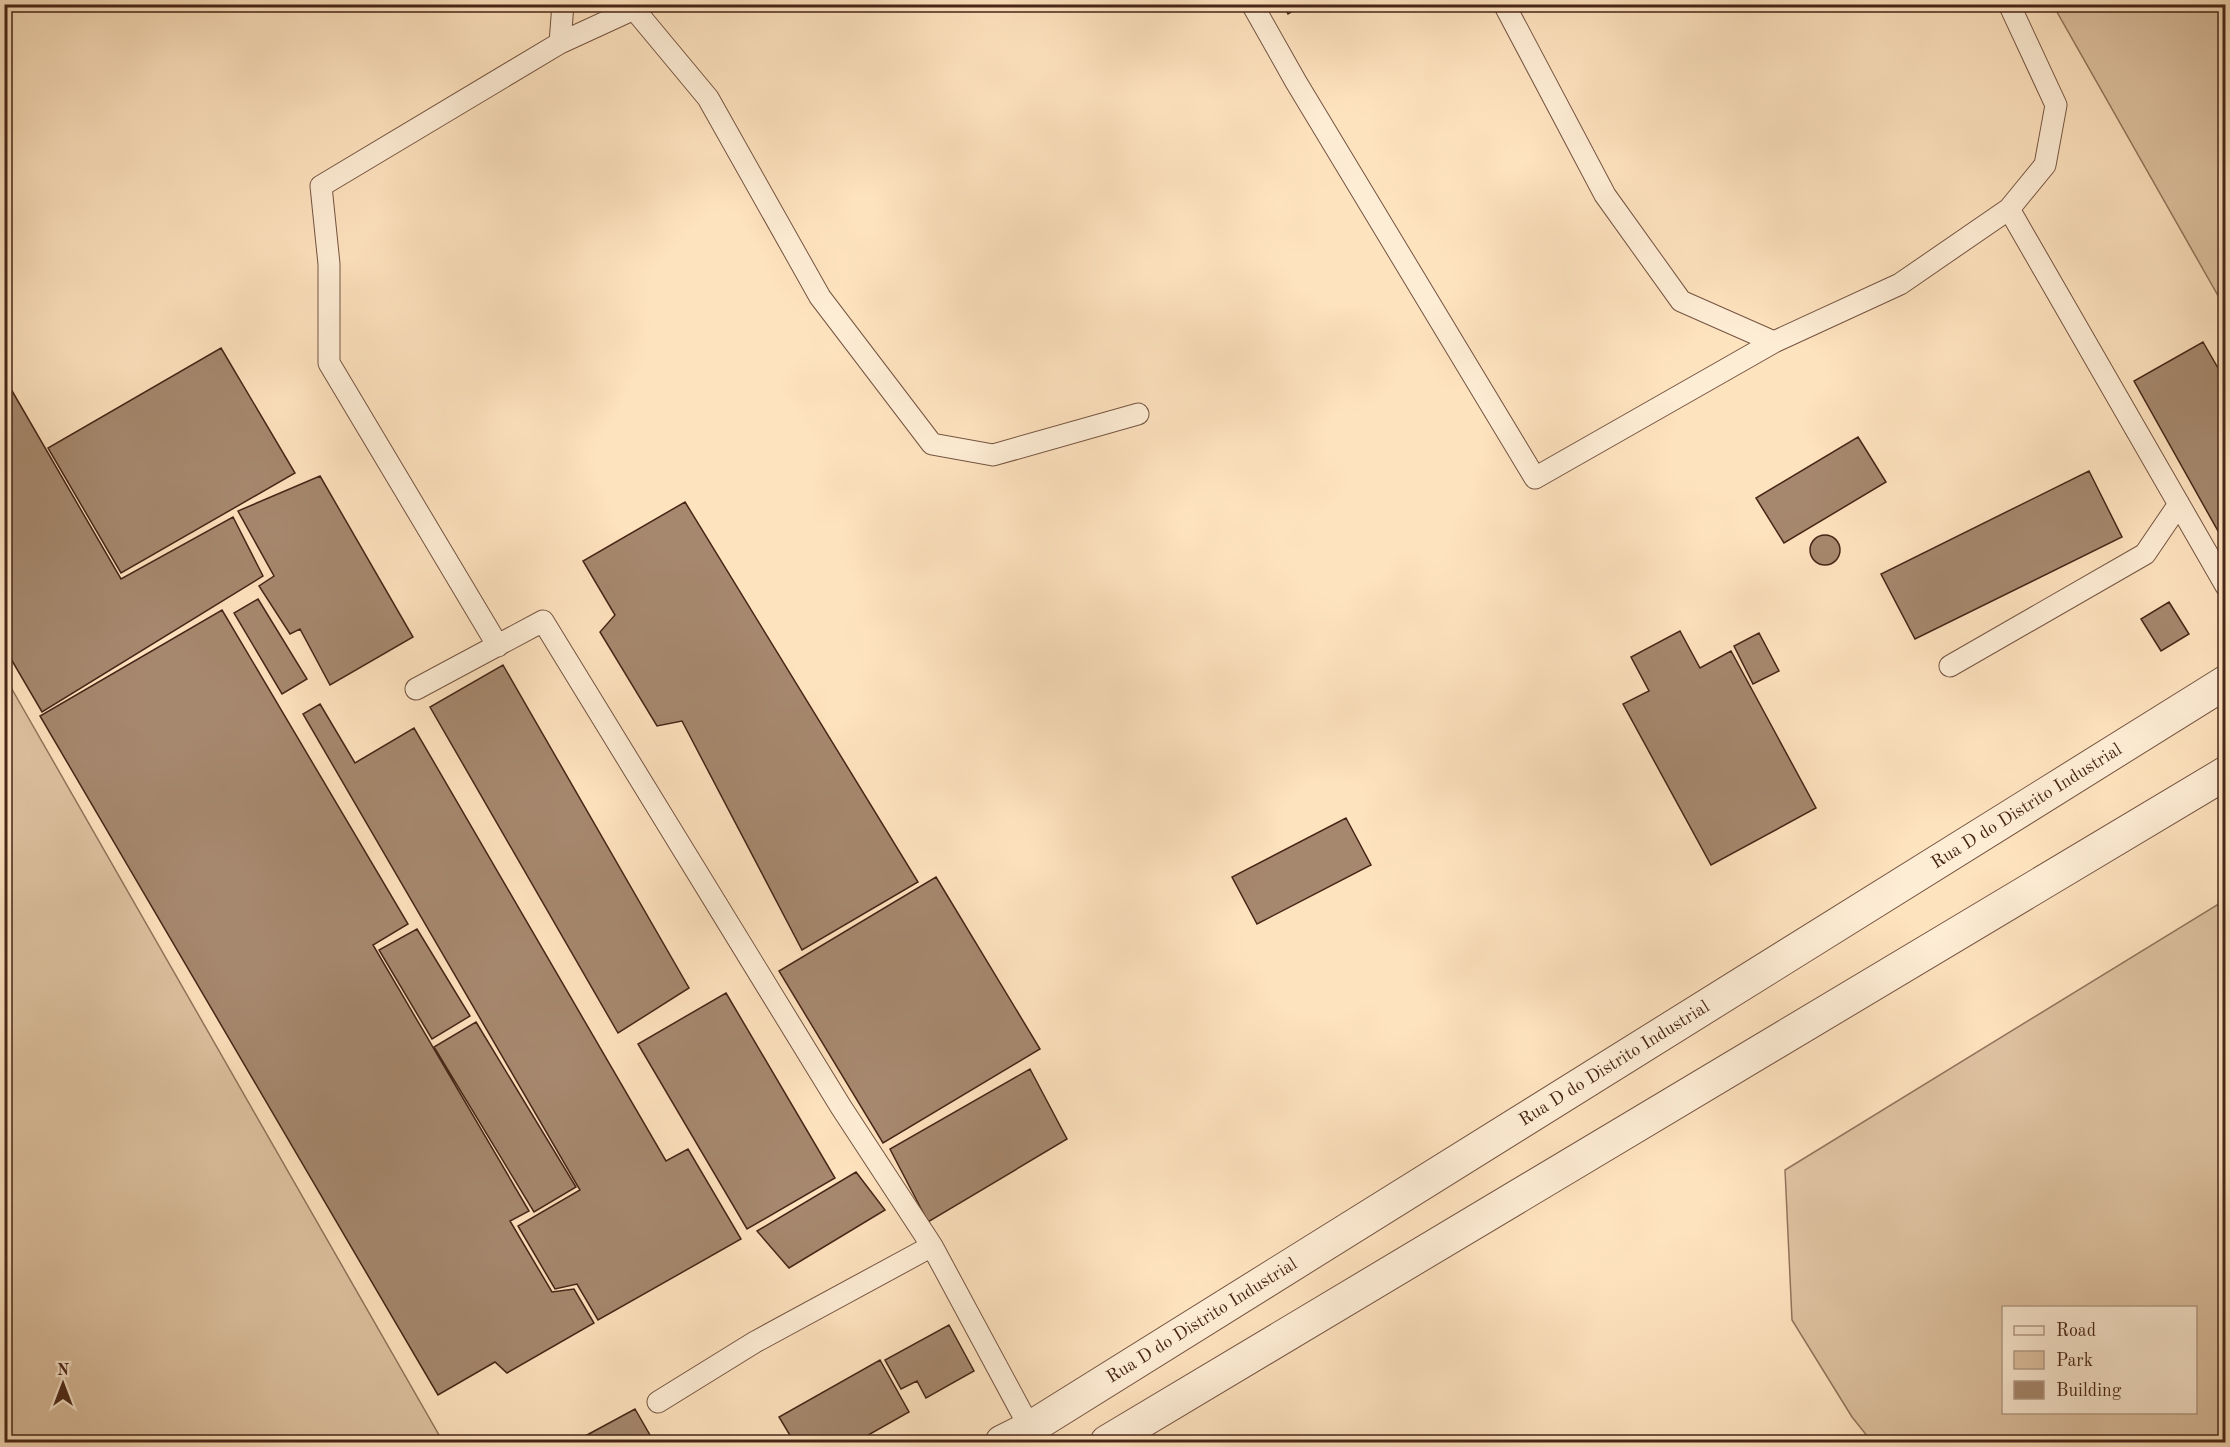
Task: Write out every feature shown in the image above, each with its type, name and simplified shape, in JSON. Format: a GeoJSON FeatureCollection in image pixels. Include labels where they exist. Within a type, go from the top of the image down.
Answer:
{"type":"FeatureCollection","features":[{"type":"Feature","properties":{"kind":"street","name":"Rua D do Distrito Industrial"},"geometry":{"type":"LineString","coordinates":[[1023,1438],[2226,682]]}},
{"type":"Feature","properties":{"kind":"street"},"geometry":{"type":"LineString","coordinates":[[1107,1443],[2226,773]]}},
{"type":"Feature","properties":{"kind":"lane"},"geometry":{"type":"LineString","coordinates":[[560,43],[563,4]]}},
{"type":"Feature","properties":{"kind":"lane"},"geometry":{"type":"LineString","coordinates":[[1252,4],[1296,82],[1535,478],[1774,342],[1900,284],[2009,209],[2045,165],[2056,105],[2009,4]]}},
{"type":"Feature","properties":{"kind":"lane"},"geometry":{"type":"LineString","coordinates":[[1504,4],[1605,195],[1681,301],[1774,342]]}},
{"type":"Feature","properties":{"kind":"lane"},"geometry":{"type":"LineString","coordinates":[[498,646],[329,363],[329,264],[321,186],[560,43],[634,9],[708,98],[820,297],[932,444],[993,455],[1138,414]]}},
{"type":"Feature","properties":{"kind":"lane"},"geometry":{"type":"LineString","coordinates":[[2009,209],[2226,585]]}},
{"type":"Feature","properties":{"kind":"lane"},"geometry":{"type":"LineString","coordinates":[[1950,666],[2145,554],[2179,504]]}},
{"type":"Feature","properties":{"kind":"lane"},"geometry":{"type":"LineString","coordinates":[[416,689],[543,621],[841,1107],[932,1246],[1023,1438]]}},
{"type":"Feature","properties":{"kind":"lane"},"geometry":{"type":"LineString","coordinates":[[658,1402],[755,1342],[932,1246]]}},
{"type":"Feature","properties":{"kind":"green space"},"geometry":{"type":"Polygon","coordinates":[[[2053,5],[2225,5],[2225,308],[2053,5]]]}},
{"type":"Feature","properties":{"kind":"green space"},"geometry":{"type":"Polygon","coordinates":[[[5,677],[443,1442],[5,1442],[5,677]]]}},
{"type":"Feature","properties":{"kind":"green space"},"geometry":{"type":"Polygon","coordinates":[[[2225,900],[2225,1442],[1872,1442],[1852,1417],[1792,1320],[1785,1170],[2225,900]]]}},
{"type":"Feature","properties":{"kind":"building"},"geometry":{"type":"Polygon","coordinates":[[[1283,4],[1304,4],[1288,14],[1283,4]]]}},
{"type":"Feature","properties":{"kind":"building"},"geometry":{"type":"Polygon","coordinates":[[[2203,342],[2226,382],[2226,527],[2218,531],[2134,381],[2203,342]]]}},
{"type":"Feature","properties":{"kind":"building"},"geometry":{"type":"Polygon","coordinates":[[[221,348],[295,473],[121,573],[48,448],[221,348]]]}},
{"type":"Feature","properties":{"kind":"building"},"geometry":{"type":"Polygon","coordinates":[[[4,377],[121,579],[233,517],[263,576],[42,712],[4,647],[4,377]]]}},
{"type":"Feature","properties":{"kind":"building"},"geometry":{"type":"Polygon","coordinates":[[[1858,437],[1886,482],[1784,543],[1756,498],[1858,437]]]}},
{"type":"Feature","properties":{"kind":"building"},"geometry":{"type":"Polygon","coordinates":[[[2089,471],[2122,537],[1915,639],[1881,574],[2089,471]]]}},
{"type":"Feature","properties":{"kind":"building"},"geometry":{"type":"Polygon","coordinates":[[[320,476],[413,637],[330,685],[300,629],[290,634],[259,586],[274,576],[238,511],[320,476]]]}},
{"type":"Feature","properties":{"kind":"building"},"geometry":{"type":"Polygon","coordinates":[[[685,502],[918,882],[802,950],[682,721],[657,726],[600,632],[615,615],[583,561],[685,502]]]}},
{"type":"Feature","properties":{"kind":"building"},"geometry":{"type":"Polygon","coordinates":[[[1825,535],[1836,539],[1840,550],[1836,561],[1825,565],[1814,561],[1810,550],[1814,539],[1825,535]]]}},
{"type":"Feature","properties":{"kind":"building"},"geometry":{"type":"Polygon","coordinates":[[[258,599],[307,679],[282,694],[234,613],[258,599]]]}},
{"type":"Feature","properties":{"kind":"building"},"geometry":{"type":"Polygon","coordinates":[[[2169,602],[2189,634],[2161,651],[2141,619],[2169,602]]]}},
{"type":"Feature","properties":{"kind":"building"},"geometry":{"type":"Polygon","coordinates":[[[222,610],[408,924],[373,945],[529,1211],[510,1221],[552,1292],[574,1289],[594,1323],[507,1373],[495,1362],[438,1395],[40,716],[222,610]]]}},
{"type":"Feature","properties":{"kind":"building"},"geometry":{"type":"Polygon","coordinates":[[[1680,631],[1700,668],[1731,651],[1816,808],[1711,865],[1623,704],[1649,691],[1631,657],[1680,631]]]}},
{"type":"Feature","properties":{"kind":"building"},"geometry":{"type":"Polygon","coordinates":[[[1759,633],[1779,671],[1753,684],[1734,646],[1759,633]]]}},
{"type":"Feature","properties":{"kind":"building"},"geometry":{"type":"Polygon","coordinates":[[[503,665],[689,988],[618,1033],[430,707],[503,665]]]}},
{"type":"Feature","properties":{"kind":"building"},"geometry":{"type":"Polygon","coordinates":[[[320,704],[355,763],[414,728],[666,1161],[688,1149],[741,1239],[598,1320],[577,1284],[555,1289],[518,1226],[580,1190],[303,714],[320,704]]]}},
{"type":"Feature","properties":{"kind":"building"},"geometry":{"type":"Polygon","coordinates":[[[1346,818],[1371,865],[1257,924],[1232,877],[1346,818]]]}},
{"type":"Feature","properties":{"kind":"building"},"geometry":{"type":"Polygon","coordinates":[[[936,877],[1040,1049],[883,1143],[779,971],[936,877]]]}},
{"type":"Feature","properties":{"kind":"building"},"geometry":{"type":"Polygon","coordinates":[[[417,929],[470,1016],[432,1039],[379,950],[417,929]]]}},
{"type":"Feature","properties":{"kind":"building"},"geometry":{"type":"Polygon","coordinates":[[[726,993],[835,1178],[747,1229],[638,1044],[726,993]]]}},
{"type":"Feature","properties":{"kind":"building"},"geometry":{"type":"Polygon","coordinates":[[[476,1022],[576,1187],[534,1212],[434,1047],[476,1022]]]}},
{"type":"Feature","properties":{"kind":"building"},"geometry":{"type":"Polygon","coordinates":[[[1030,1069],[1067,1139],[928,1222],[890,1149],[1030,1069]]]}},
{"type":"Feature","properties":{"kind":"building"},"geometry":{"type":"Polygon","coordinates":[[[856,1172],[885,1210],[789,1268],[757,1231],[856,1172]]]}},
{"type":"Feature","properties":{"kind":"building"},"geometry":{"type":"Polygon","coordinates":[[[949,1325],[974,1371],[926,1398],[917,1381],[901,1389],[885,1360],[949,1325]]]}},
{"type":"Feature","properties":{"kind":"building"},"geometry":{"type":"Polygon","coordinates":[[[880,1360],[909,1412],[856,1442],[794,1442],[779,1417],[880,1360]]]}},
{"type":"Feature","properties":{"kind":"building"},"geometry":{"type":"Polygon","coordinates":[[[635,1409],[654,1442],[574,1442],[635,1409]]]}}]}
